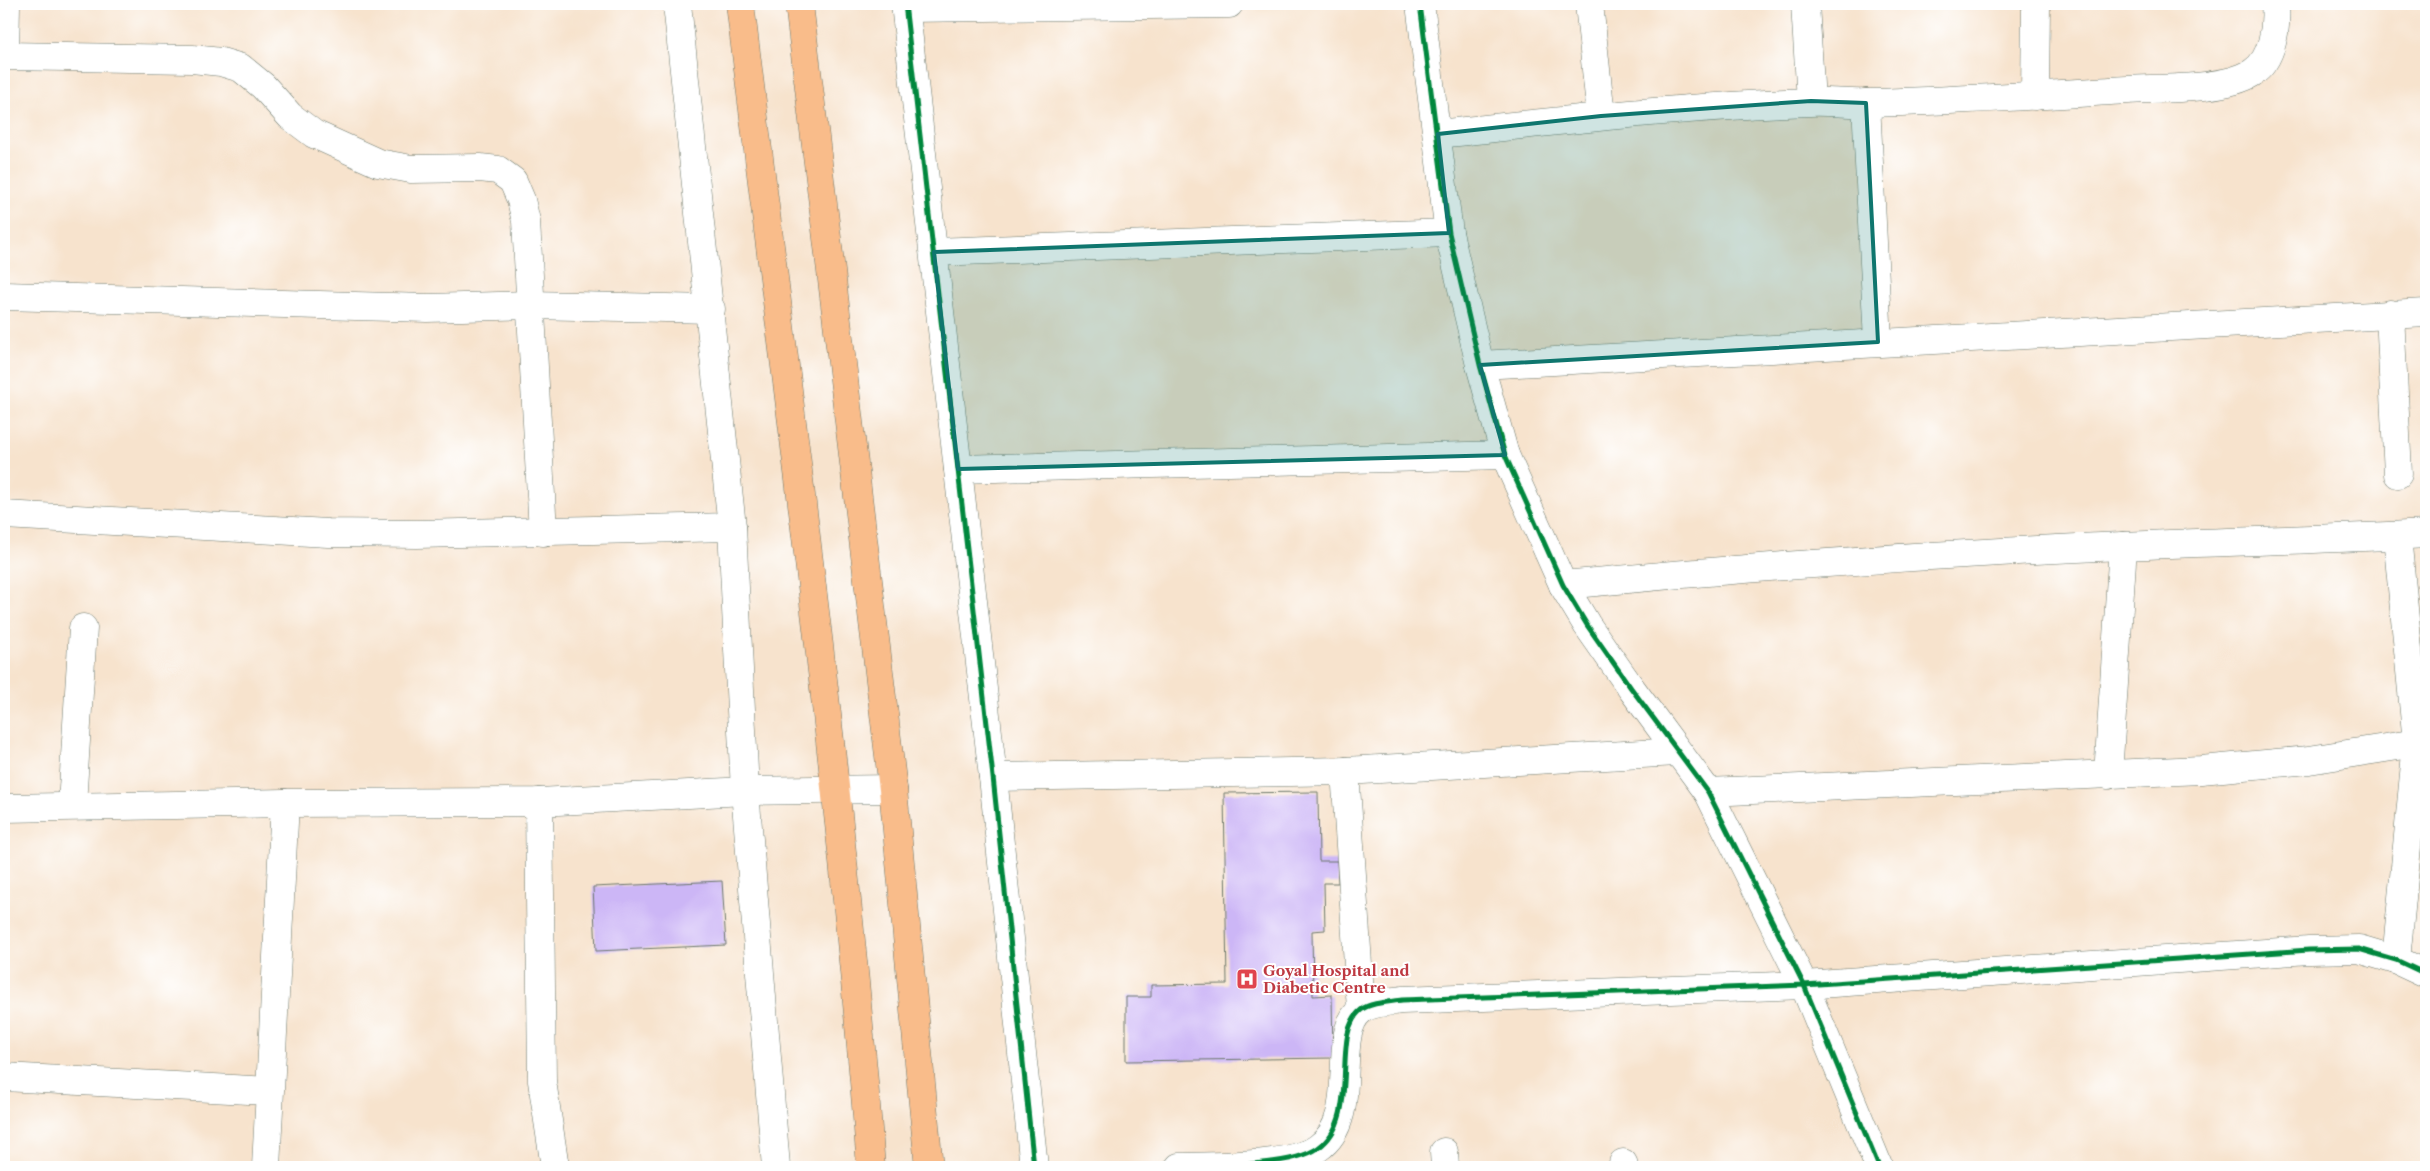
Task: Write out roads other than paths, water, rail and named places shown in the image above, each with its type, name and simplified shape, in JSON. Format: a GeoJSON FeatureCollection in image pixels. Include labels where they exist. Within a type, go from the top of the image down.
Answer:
{"type":"FeatureCollection","features":[{"type":"Feature","properties":{"kind":"main road"},"geometry":{"type":"LineString","coordinates":[[740,4],[836,792],[858,1006],[871,1167]]}},
{"type":"Feature","properties":{"kind":"main road"},"geometry":{"type":"LineString","coordinates":[[799,4],[893,790],[929,1167]]}},
{"type":"Feature","properties":{"kind":"street"},"geometry":{"type":"LineString","coordinates":[[6,4],[4,56],[220,62],[241,68],[263,86],[290,116],[314,134],[378,163],[410,170],[480,168],[498,170],[513,181],[521,200],[526,222],[543,532]]}},
{"type":"Feature","properties":{"kind":"street"},"geometry":{"type":"LineString","coordinates":[[677,4],[711,310],[732,527],[745,791],[776,1167]]}},
{"type":"Feature","properties":{"kind":"street"},"geometry":{"type":"LineString","coordinates":[[1034,1167],[993,777],[906,6],[1229,4]]}},
{"type":"Feature","properties":{"kind":"street"},"geometry":{"type":"LineString","coordinates":[[1420,4],[1438,134],[1449,233],[1480,365],[1505,455],[1563,585],[1587,625],[1677,752],[1708,792],[1804,985],[1879,1167]]}},
{"type":"Feature","properties":{"kind":"street"},"geometry":{"type":"LineString","coordinates":[[1590,4],[1601,116]]}},
{"type":"Feature","properties":{"kind":"street"},"geometry":{"type":"LineString","coordinates":[[1805,4],[1811,101]]}},
{"type":"Feature","properties":{"kind":"street"},"geometry":{"type":"LineString","coordinates":[[2035,96],[2036,4]]}},
{"type":"Feature","properties":{"kind":"street"},"geometry":{"type":"LineString","coordinates":[[1438,134],[1601,116],[1811,101],[1866,103],[2194,87],[2230,81],[2252,73],[2266,61],[2273,39],[2275,4]]}},
{"type":"Feature","properties":{"kind":"street"},"geometry":{"type":"LineString","coordinates":[[1866,103],[1878,342]]}},
{"type":"Feature","properties":{"kind":"street"},"geometry":{"type":"LineString","coordinates":[[934,252],[1449,233]]}},
{"type":"Feature","properties":{"kind":"street"},"geometry":{"type":"LineString","coordinates":[[4,296],[427,308],[531,305],[711,310]]}},
{"type":"Feature","properties":{"kind":"street"},"geometry":{"type":"LineString","coordinates":[[1480,365],[2426,313]]}},
{"type":"Feature","properties":{"kind":"street"},"geometry":{"type":"LineString","coordinates":[[2390,314],[2398,474]]}},
{"type":"Feature","properties":{"kind":"street"},"geometry":{"type":"LineString","coordinates":[[958,469],[1505,455]]}},
{"type":"Feature","properties":{"kind":"street"},"geometry":{"type":"LineString","coordinates":[[4,515],[328,533],[417,534],[732,527]]}},
{"type":"Feature","properties":{"kind":"street"},"geometry":{"type":"LineString","coordinates":[[1563,585],[1740,568],[2123,546],[2426,534]]}},
{"type":"Feature","properties":{"kind":"street"},"geometry":{"type":"LineString","coordinates":[[2396,960],[2421,743],[2397,536]]}},
{"type":"Feature","properties":{"kind":"street"},"geometry":{"type":"LineString","coordinates":[[2108,775],[2123,546]]}},
{"type":"Feature","properties":{"kind":"street"},"geometry":{"type":"LineString","coordinates":[[72,805],[83,628]]}},
{"type":"Feature","properties":{"kind":"street"},"geometry":{"type":"LineString","coordinates":[[1708,792],[2201,770],[2309,760],[2421,743]]}},
{"type":"Feature","properties":{"kind":"street"},"geometry":{"type":"LineString","coordinates":[[993,777],[1345,771],[1677,752]]}},
{"type":"Feature","properties":{"kind":"street"},"geometry":{"type":"LineString","coordinates":[[1345,771],[1362,1009]]}},
{"type":"Feature","properties":{"kind":"street"},"geometry":{"type":"LineString","coordinates":[[4,808],[72,805],[539,802],[745,791],[836,792],[893,790]]}},
{"type":"Feature","properties":{"kind":"street"},"geometry":{"type":"LineString","coordinates":[[539,802],[542,1081],[555,1167]]}},
{"type":"Feature","properties":{"kind":"street"},"geometry":{"type":"LineString","coordinates":[[266,1167],[268,1091],[285,803]]}},
{"type":"Feature","properties":{"kind":"street"},"geometry":{"type":"LineString","coordinates":[[1179,1167],[1236,1166],[1292,1158],[1318,1148],[1334,1129],[1343,1100],[1351,1024],[1362,1009],[1402,1000],[1804,985],[2309,950],[2359,949],[2396,960],[2426,974]]}},
{"type":"Feature","properties":{"kind":"street"},"geometry":{"type":"LineString","coordinates":[[4,1077],[268,1091]]}},
{"type":"Feature","properties":{"kind":"place","name":"Goyal Hospital and Diabetic Centre"},"geometry":{"type":"Point","coordinates":[1247,979]}}]}
